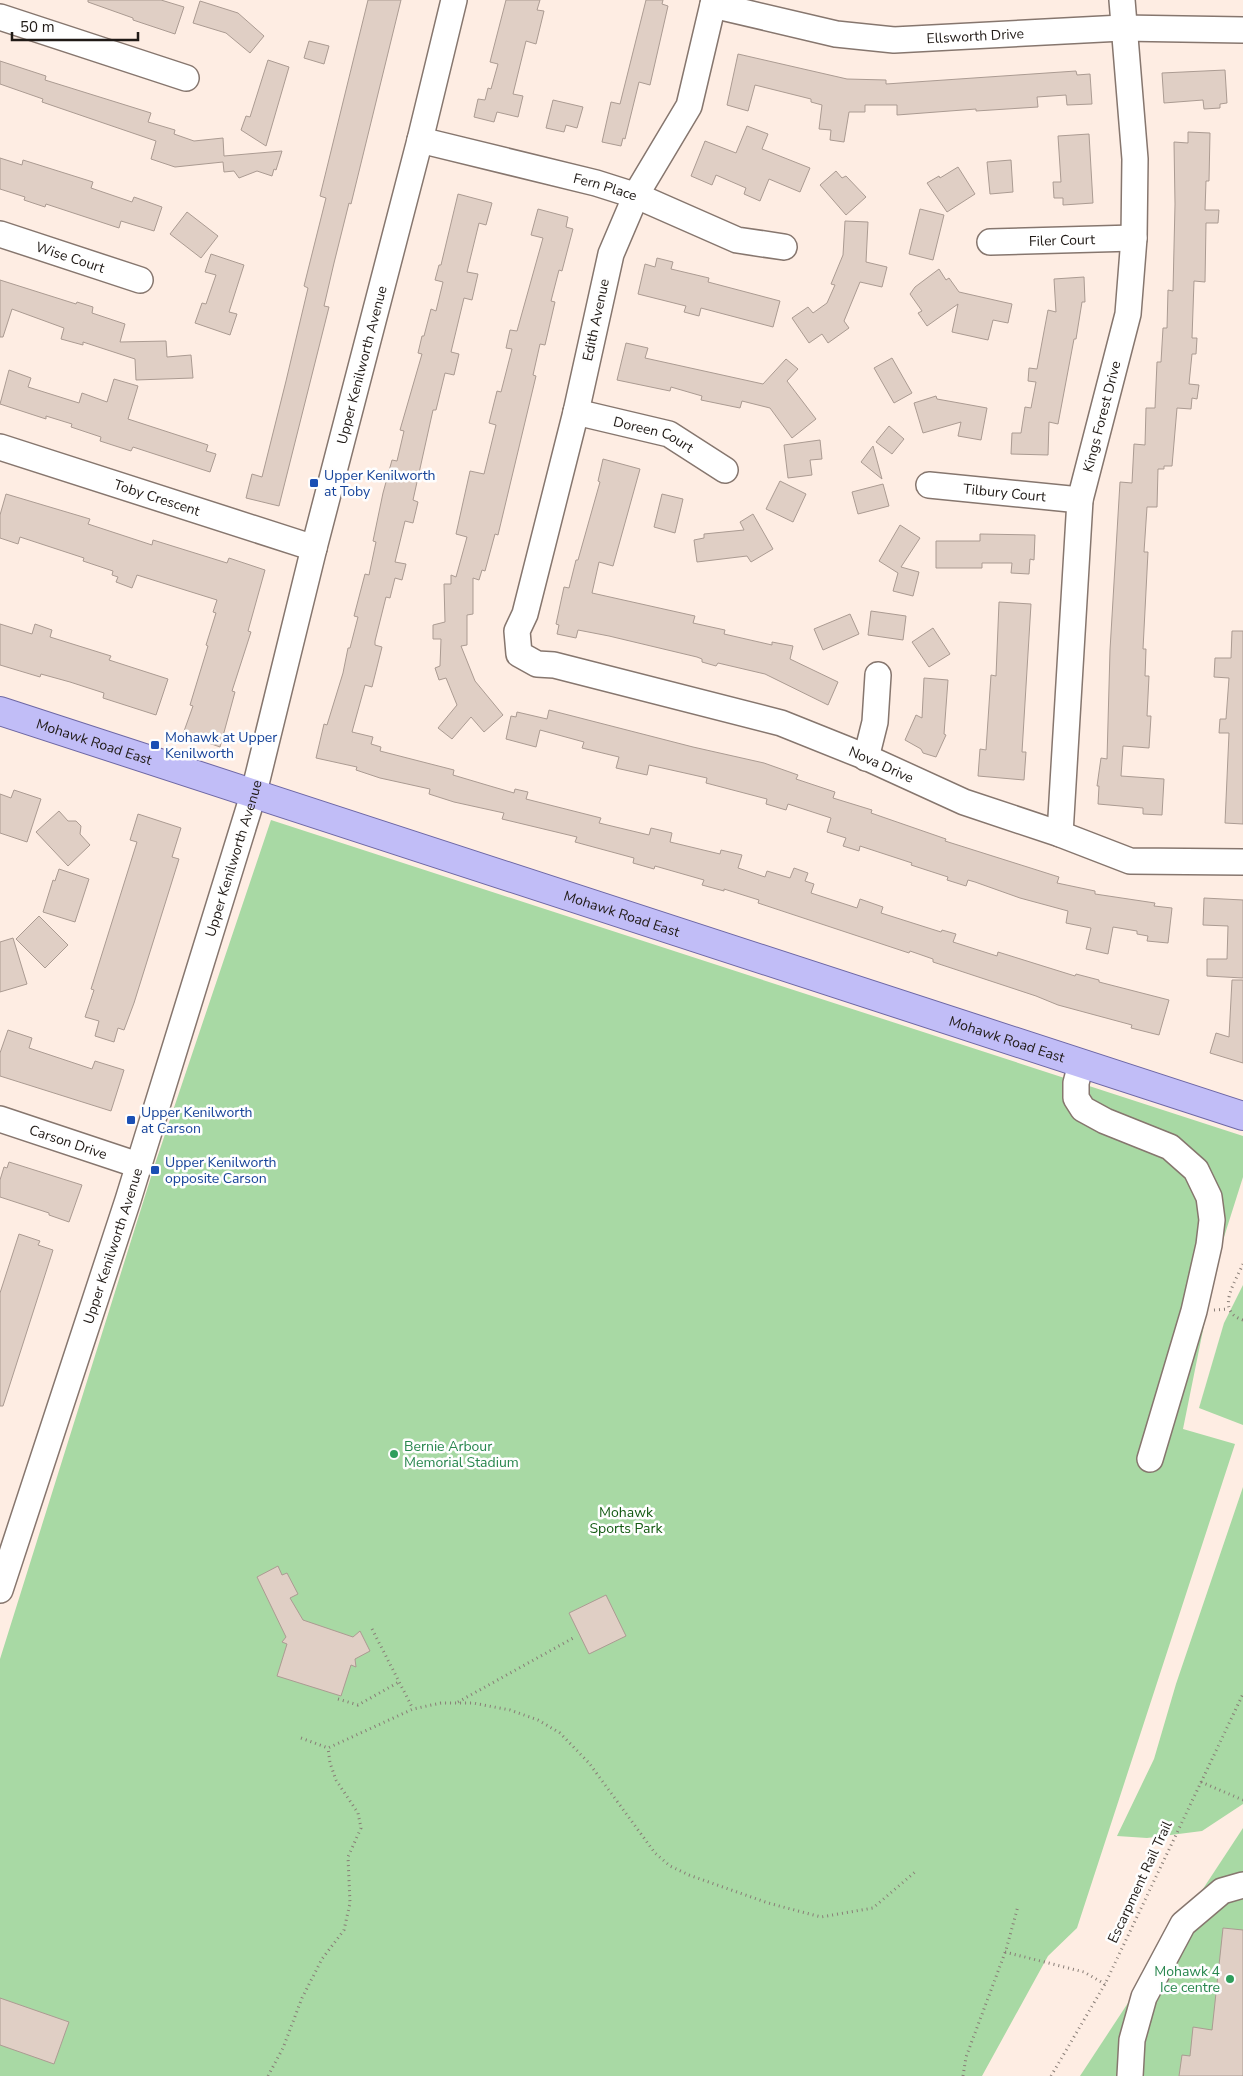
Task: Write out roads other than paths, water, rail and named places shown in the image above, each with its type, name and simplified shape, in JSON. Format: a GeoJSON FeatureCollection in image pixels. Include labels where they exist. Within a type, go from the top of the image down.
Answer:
{"type":"FeatureCollection","features":[{"type":"Feature","properties":{"kind":"main road","name":"Mohawk Road East"},"geometry":{"type":"LineString","coordinates":[[0,711],[254,792],[1243,1116]]}},
{"type":"Feature","properties":{"kind":"street","name":"Upper Kenilworth Avenue"},"geometry":{"type":"LineString","coordinates":[[0,1590],[138,1166],[254,792],[314,548],[420,140],[454,0]]}},
{"type":"Feature","properties":{"kind":"street","name":"Kings Forest Drive"},"geometry":{"type":"LineString","coordinates":[[1060,834],[1080,500],[1128,314],[1134,238],[1134,158],[1122,0]]}},
{"type":"Feature","properties":{"kind":"street","name":"Ellsworth Drive"},"geometry":{"type":"LineString","coordinates":[[713,2],[836,34],[894,40],[1124,28],[1243,30]]}},
{"type":"Feature","properties":{"kind":"street","name":"Edith Avenue"},"geometry":{"type":"LineString","coordinates":[[519,654],[517,631],[525,614],[576,412],[611,254],[637,196],[689,106],[713,2]]}},
{"type":"Feature","properties":{"kind":"street"},"geometry":{"type":"LineString","coordinates":[[0,18],[186,78]]}},
{"type":"Feature","properties":{"kind":"street","name":"Fern Place"},"geometry":{"type":"LineString","coordinates":[[420,140],[596,183],[637,196],[737,240],[784,247]]}},
{"type":"Feature","properties":{"kind":"street","name":"Wise Court"},"geometry":{"type":"LineString","coordinates":[[0,234],[140,280]]}},
{"type":"Feature","properties":{"kind":"street","name":"Filer Court"},"geometry":{"type":"LineString","coordinates":[[990,242],[1134,238]]}},
{"type":"Feature","properties":{"kind":"street","name":"Doreen Court"},"geometry":{"type":"LineString","coordinates":[[576,412],[669,434],[725,470]]}},
{"type":"Feature","properties":{"kind":"street","name":"Toby Crescent"},"geometry":{"type":"LineString","coordinates":[[0,447],[314,548]]}},
{"type":"Feature","properties":{"kind":"street","name":"Tilbury Court"},"geometry":{"type":"LineString","coordinates":[[929,485],[1080,500]]}},
{"type":"Feature","properties":{"kind":"street","name":"Nova Drive"},"geometry":{"type":"LineString","coordinates":[[519,654],[537,664],[554,665],[781,723],[866,758],[964,802],[1060,834],[1130,861],[1243,862]]}},
{"type":"Feature","properties":{"kind":"street"},"geometry":{"type":"LineString","coordinates":[[866,758],[874,722],[878,675]]}},
{"type":"Feature","properties":{"kind":"street"},"geometry":{"type":"LineString","coordinates":[[1081,1064],[1076,1083],[1076,1098],[1083,1109],[1105,1121],[1170,1147],[1196,1170],[1209,1197],[1212,1220],[1210,1246],[1194,1311],[1150,1459]]}},
{"type":"Feature","properties":{"kind":"street","name":"Carson Drive"},"geometry":{"type":"LineString","coordinates":[[0,1119],[138,1166]]}},
{"type":"Feature","properties":{"kind":"street"},"geometry":{"type":"LineString","coordinates":[[1130,2076],[1132,2040],[1144,1997],[1183,1924],[1222,1890],[1243,1885]]}},
{"type":"Feature","properties":{"kind":"place","name":"Upper Kenilworth at Toby"},"geometry":{"type":"Point","coordinates":[314,483]}},
{"type":"Feature","properties":{"kind":"place","name":"Mohawk at Upper Kenilworth"},"geometry":{"type":"Point","coordinates":[155,745]}},
{"type":"Feature","properties":{"kind":"place","name":"Upper Kenilworth at Carson"},"geometry":{"type":"Point","coordinates":[131,1120]}},
{"type":"Feature","properties":{"kind":"place","name":"Upper Kenilworth opposite Carson"},"geometry":{"type":"Point","coordinates":[155,1170]}},
{"type":"Feature","properties":{"kind":"place","name":"Bernie Arbour Memorial Stadium"},"geometry":{"type":"Point","coordinates":[394,1454]}},
{"type":"Feature","properties":{"kind":"place","name":"Mohawk 4 Ice centre"},"geometry":{"type":"Point","coordinates":[1230,1979]}},
{"type":"Feature","properties":{"kind":"park label","name":"Mohawk Sports Park"},"geometry":{"type":"Point","coordinates":[626,1520]}}]}
